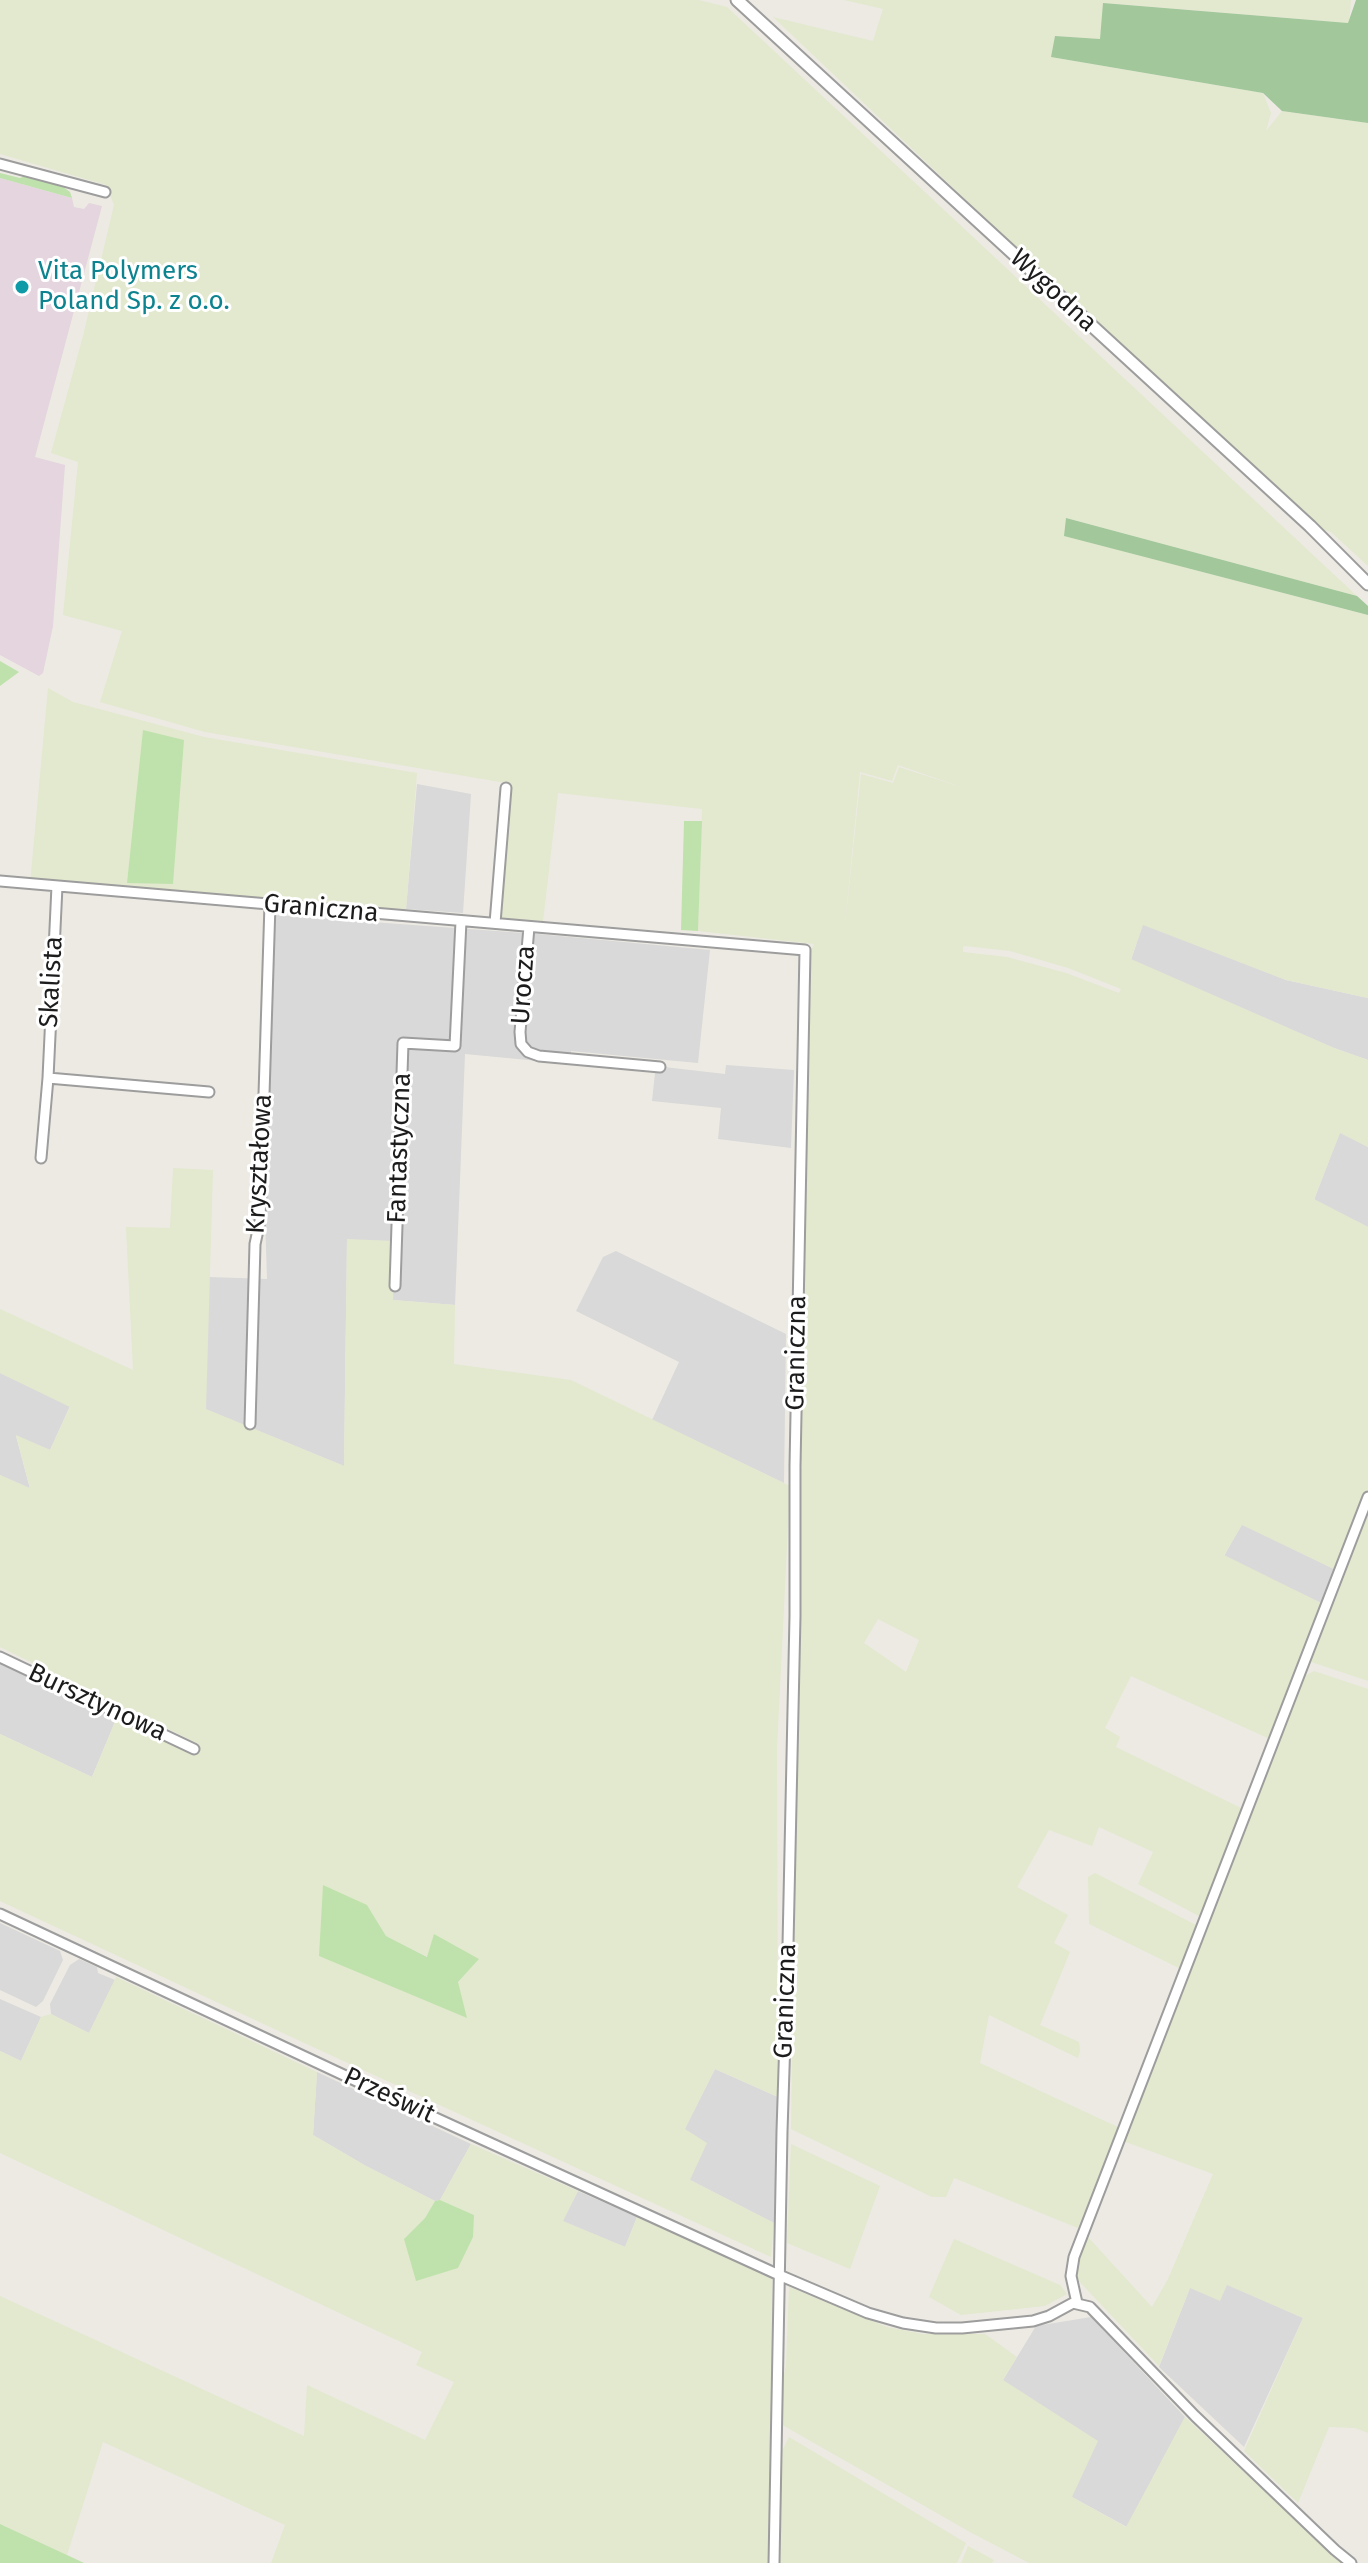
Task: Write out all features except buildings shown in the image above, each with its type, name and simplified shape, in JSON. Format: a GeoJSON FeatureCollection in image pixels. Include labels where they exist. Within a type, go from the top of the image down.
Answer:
{"type":"FeatureCollection","features":[{"type":"Feature","properties":{"kind":"street","name":"Wygodna"},"geometry":{"type":"LineString","coordinates":[[737,0],[1368,584]]}},
{"type":"Feature","properties":{"kind":"street"},"geometry":{"type":"LineString","coordinates":[[0,164],[105,192]]}},
{"type":"Feature","properties":{"kind":"street"},"geometry":{"type":"LineString","coordinates":[[495,923],[506,788]]}},
{"type":"Feature","properties":{"kind":"street","name":"Graniczna"},"geometry":{"type":"LineString","coordinates":[[0,881],[805,950],[774,2563]]}},
{"type":"Feature","properties":{"kind":"street","name":"Skalista"},"geometry":{"type":"LineString","coordinates":[[41,1158],[57,886]]}},
{"type":"Feature","properties":{"kind":"street","name":"Kryształowa"},"geometry":{"type":"LineString","coordinates":[[250,1424],[270,904]]}},
{"type":"Feature","properties":{"kind":"street","name":"Fantastyczna"},"geometry":{"type":"LineString","coordinates":[[395,1286],[403,1043],[455,1046],[461,921]]}},
{"type":"Feature","properties":{"kind":"street","name":"Urocza"},"geometry":{"type":"LineString","coordinates":[[529,927],[521,1044],[528,1052],[539,1056],[660,1067]]}},
{"type":"Feature","properties":{"kind":"street"},"geometry":{"type":"LineString","coordinates":[[48,1078],[209,1092]]}},
{"type":"Feature","properties":{"kind":"street"},"geometry":{"type":"LineString","coordinates":[[1351,2563],[1195,2416],[1095,2311],[1077,2303],[1071,2276],[1074,2257],[1368,1497]]}},
{"type":"Feature","properties":{"kind":"street","name":"Bursztynowa"},"geometry":{"type":"LineString","coordinates":[[0,1657],[194,1749]]}},
{"type":"Feature","properties":{"kind":"street","name":"Prześwit"},"geometry":{"type":"LineString","coordinates":[[0,1914],[779,2275],[880,2317],[936,2328],[974,2327],[1033,2321],[1077,2303]]}},
{"type":"Feature","properties":{"kind":"shaded area","name":"Vita Polymers Poland Sp. z o.o."},"geometry":{"type":"Polygon","coordinates":[[[0,178],[72,198],[74,207],[84,209],[89,203],[102,206],[35,457],[65,465],[53,626],[43,673],[39,676],[0,655],[0,178]]]}},
{"type":"Feature","properties":{"kind":"shaded area"},"geometry":{"type":"Polygon","coordinates":[[[417,784],[471,794],[463,913],[406,909],[417,784]]]}},
{"type":"Feature","properties":{"kind":"shaded area"},"geometry":{"type":"Polygon","coordinates":[[[274,915],[710,950],[698,1063],[571,1051],[570,1064],[465,1054],[455,1305],[393,1300],[347,1240],[344,1466],[205,1409],[209,1277],[267,1279],[261,1093],[274,915]]]}},
{"type":"Feature","properties":{"kind":"shaded area"},"geometry":{"type":"Polygon","coordinates":[[[1143,924],[1286,980],[1368,998],[1368,1060],[1131,960],[1143,924]]]}},
{"type":"Feature","properties":{"kind":"shaded area"},"geometry":{"type":"Polygon","coordinates":[[[726,1065],[794,1070],[791,1148],[718,1139],[721,1108],[652,1101],[655,1073],[664,1067],[725,1074],[726,1065]]]}},
{"type":"Feature","properties":{"kind":"shaded area"},"geometry":{"type":"Polygon","coordinates":[[[1340,1132],[1368,1147],[1368,1227],[1314,1200],[1340,1132]]]}},
{"type":"Feature","properties":{"kind":"shaded area"},"geometry":{"type":"Polygon","coordinates":[[[616,1251],[786,1334],[784,1483],[652,1420],[679,1362],[576,1311],[603,1257],[616,1251]]]}},
{"type":"Feature","properties":{"kind":"shaded area"},"geometry":{"type":"Polygon","coordinates":[[[0,1373],[70,1406],[50,1450],[16,1436],[30,1489],[0,1475],[0,1373]]]}},
{"type":"Feature","properties":{"kind":"shaded area"},"geometry":{"type":"Polygon","coordinates":[[[1242,1524],[1338,1571],[1325,1605],[1224,1556],[1242,1524]]]}},
{"type":"Feature","properties":{"kind":"shaded area"},"geometry":{"type":"Polygon","coordinates":[[[0,1662],[117,1717],[92,1777],[0,1734],[0,1662]]]}},
{"type":"Feature","properties":{"kind":"shaded area"},"geometry":{"type":"Polygon","coordinates":[[[0,1923],[60,1951],[63,1960],[43,2001],[36,2007],[0,1990],[0,1923]]]}},
{"type":"Feature","properties":{"kind":"shaded area"},"geometry":{"type":"Polygon","coordinates":[[[79,1959],[97,1967],[98,1973],[115,1980],[89,2033],[51,2014],[50,2004],[70,1965],[79,1959]]]}},
{"type":"Feature","properties":{"kind":"shaded area"},"geometry":{"type":"Polygon","coordinates":[[[0,1999],[41,2017],[21,2061],[0,2051],[0,1999]]]}},
{"type":"Feature","properties":{"kind":"shaded area"},"geometry":{"type":"Polygon","coordinates":[[[715,2069],[778,2097],[774,2223],[690,2180],[684,2130],[715,2069]]]}},
{"type":"Feature","properties":{"kind":"shaded area"},"geometry":{"type":"Polygon","coordinates":[[[317,2072],[471,2144],[440,2200],[435,2201],[366,2166],[313,2135],[317,2072]]]}},
{"type":"Feature","properties":{"kind":"shaded area"},"geometry":{"type":"Polygon","coordinates":[[[578,2191],[637,2217],[625,2247],[562,2221],[578,2191]]]}},
{"type":"Feature","properties":{"kind":"shaded area"},"geometry":{"type":"Polygon","coordinates":[[[1227,2284],[1303,2318],[1244,2447],[1159,2367],[1190,2288],[1227,2284]]]}},
{"type":"Feature","properties":{"kind":"shaded area"},"geometry":{"type":"Polygon","coordinates":[[[1091,2317],[1185,2417],[1127,2527],[1072,2497],[1003,2380],[1036,2326],[1091,2317]]]}},
{"type":"Feature","properties":{"kind":"green space"},"geometry":{"type":"Polygon","coordinates":[[[0,0],[699,0],[727,7],[1357,596],[1066,518],[1065,536],[1368,615],[1368,998],[1286,980],[1143,925],[1131,959],[1368,1060],[1368,1147],[1340,1133],[1314,1199],[1368,1227],[1368,1488],[1338,1571],[1242,1525],[1224,1555],[1325,1605],[1272,1740],[1131,1676],[1105,1728],[1120,1737],[1116,1747],[1243,1809],[1199,1916],[1138,1884],[1153,1852],[1099,1827],[1092,1846],[1049,1830],[1017,1887],[1068,1915],[1054,1943],[1070,1952],[1040,2025],[1079,2042],[1080,2051],[1078,2058],[989,2015],[980,2063],[1120,2128],[1078,2228],[954,2178],[946,2197],[932,2197],[791,2129],[802,1316],[809,1001],[814,944],[698,931],[702,809],[558,793],[543,921],[500,918],[512,784],[205,732],[100,702],[122,631],[63,615],[78,462],[51,453],[114,205],[106,185],[0,154],[0,0]],[[898,765],[892,781],[860,772],[843,945],[861,774],[893,783],[899,767],[967,789],[898,765]],[[963,947],[963,952],[1007,957],[1066,973],[1119,993],[1121,989],[1068,968],[1010,951],[963,947]],[[878,1619],[864,1643],[906,1672],[919,1640],[878,1619]]]}},
{"type":"Feature","properties":{"kind":"green space"},"geometry":{"type":"Polygon","coordinates":[[[844,0],[1351,0],[1349,23],[1104,3],[1100,39],[1055,36],[1051,57],[1263,93],[1271,113],[1266,131],[1282,111],[1368,123],[1368,566],[1331,532],[1310,526],[773,17],[873,41],[883,9],[844,0]]]}},
{"type":"Feature","properties":{"kind":"green space"},"geometry":{"type":"Polygon","coordinates":[[[1356,0],[1368,0],[1368,123],[1282,111],[1263,93],[1051,57],[1055,36],[1100,39],[1103,3],[1348,23],[1356,0]]]}},
{"type":"Feature","properties":{"kind":"green space"},"geometry":{"type":"Polygon","coordinates":[[[0,173],[20,178],[28,175],[59,184],[70,192],[72,198],[0,178],[0,173]]]}},
{"type":"Feature","properties":{"kind":"green space"},"geometry":{"type":"Polygon","coordinates":[[[1066,518],[1357,596],[1368,606],[1368,615],[1064,536],[1066,518]]]}},
{"type":"Feature","properties":{"kind":"green space"},"geometry":{"type":"Polygon","coordinates":[[[0,661],[19,672],[0,686],[0,661]]]}},
{"type":"Feature","properties":{"kind":"green space"},"geometry":{"type":"Polygon","coordinates":[[[48,688],[73,702],[204,737],[417,773],[406,909],[280,905],[30,884],[48,688]]]}},
{"type":"Feature","properties":{"kind":"green space"},"geometry":{"type":"Polygon","coordinates":[[[143,730],[184,740],[173,884],[127,883],[143,730]]]}},
{"type":"Feature","properties":{"kind":"green space"},"geometry":{"type":"Polygon","coordinates":[[[684,821],[702,821],[698,931],[681,930],[684,821]]]}},
{"type":"Feature","properties":{"kind":"green space"},"geometry":{"type":"Polygon","coordinates":[[[173,1168],[213,1170],[206,1409],[344,1466],[347,1239],[395,1241],[393,1300],[455,1305],[454,1364],[571,1380],[790,1486],[777,1748],[778,2097],[715,2069],[685,2129],[707,2143],[690,2180],[774,2223],[771,2257],[0,1901],[0,1734],[92,1777],[117,1717],[196,1751],[199,1744],[0,1647],[0,1475],[30,1488],[16,1435],[50,1450],[70,1407],[0,1373],[0,1309],[133,1370],[126,1227],[170,1228],[173,1168]],[[367,1905],[319,1956],[458,1982],[478,1960],[434,1935],[428,1957],[386,1936],[367,1905]]]}},
{"type":"Feature","properties":{"kind":"green space"},"geometry":{"type":"Polygon","coordinates":[[[1368,1513],[1368,1681],[1311,1662],[1368,1513]]]}},
{"type":"Feature","properties":{"kind":"green space"},"geometry":{"type":"Polygon","coordinates":[[[1314,1671],[1368,1689],[1368,2433],[1355,2428],[1329,2427],[1298,2503],[1244,2451],[1303,2318],[1227,2285],[1220,2301],[1190,2288],[1159,2366],[1075,2277],[1075,2267],[1087,2236],[1152,2307],[1168,2279],[1213,2174],[1123,2141],[1305,1676],[1314,1671]]]}},
{"type":"Feature","properties":{"kind":"green space"},"geometry":{"type":"Polygon","coordinates":[[[1095,1873],[1196,1925],[1197,1930],[1181,1969],[1089,1924],[1088,1877],[1095,1873]]]}},
{"type":"Feature","properties":{"kind":"green space"},"geometry":{"type":"Polygon","coordinates":[[[323,1885],[367,1905],[386,1936],[427,1957],[434,1934],[479,1959],[458,1982],[467,2018],[319,1956],[323,1885]]]}},
{"type":"Feature","properties":{"kind":"green space"},"geometry":{"type":"Polygon","coordinates":[[[116,1977],[317,2072],[313,2135],[435,2201],[425,2218],[404,2239],[474,2215],[440,2200],[471,2144],[578,2191],[563,2221],[625,2247],[637,2217],[772,2279],[774,2471],[771,2563],[271,2563],[285,2525],[103,2442],[67,2555],[0,2524],[0,2296],[304,2436],[307,2385],[425,2440],[454,2382],[416,2365],[422,2352],[0,2153],[0,2051],[21,2061],[41,2017],[51,2014],[89,2033],[116,1977]]]}},
{"type":"Feature","properties":{"kind":"green space"},"geometry":{"type":"Polygon","coordinates":[[[791,2144],[880,2186],[850,2269],[787,2243],[791,2144]]]}},
{"type":"Feature","properties":{"kind":"green space"},"geometry":{"type":"Polygon","coordinates":[[[440,2200],[474,2215],[473,2237],[458,2268],[416,2281],[404,2239],[425,2218],[435,2201],[440,2200]]]}},
{"type":"Feature","properties":{"kind":"green space"},"geometry":{"type":"Polygon","coordinates":[[[954,2239],[1060,2285],[1067,2294],[1045,2306],[961,2315],[929,2297],[954,2239]]]}},
{"type":"Feature","properties":{"kind":"green space"},"geometry":{"type":"Polygon","coordinates":[[[789,2287],[887,2327],[923,2334],[985,2334],[1017,2357],[1003,2380],[1098,2441],[1072,2497],[1126,2527],[1185,2417],[1341,2563],[1029,2563],[779,2423],[786,2366],[789,2287]]]}},
{"type":"Feature","properties":{"kind":"green space"},"geometry":{"type":"Polygon","coordinates":[[[789,2437],[966,2543],[957,2563],[778,2563],[780,2455],[789,2437]]]}},
{"type":"Feature","properties":{"kind":"green space"},"geometry":{"type":"Polygon","coordinates":[[[0,2524],[67,2555],[84,2563],[0,2563],[0,2524]]]}},
{"type":"Feature","properties":{"kind":"green space"},"geometry":{"type":"Polygon","coordinates":[[[968,2546],[994,2560],[992,2563],[961,2563],[968,2546]]]}},
{"type":"Feature","properties":{"kind":"place","name":"Vita Polymers Poland Sp. z o.o."},"geometry":{"type":"Point","coordinates":[22,287]}}]}
